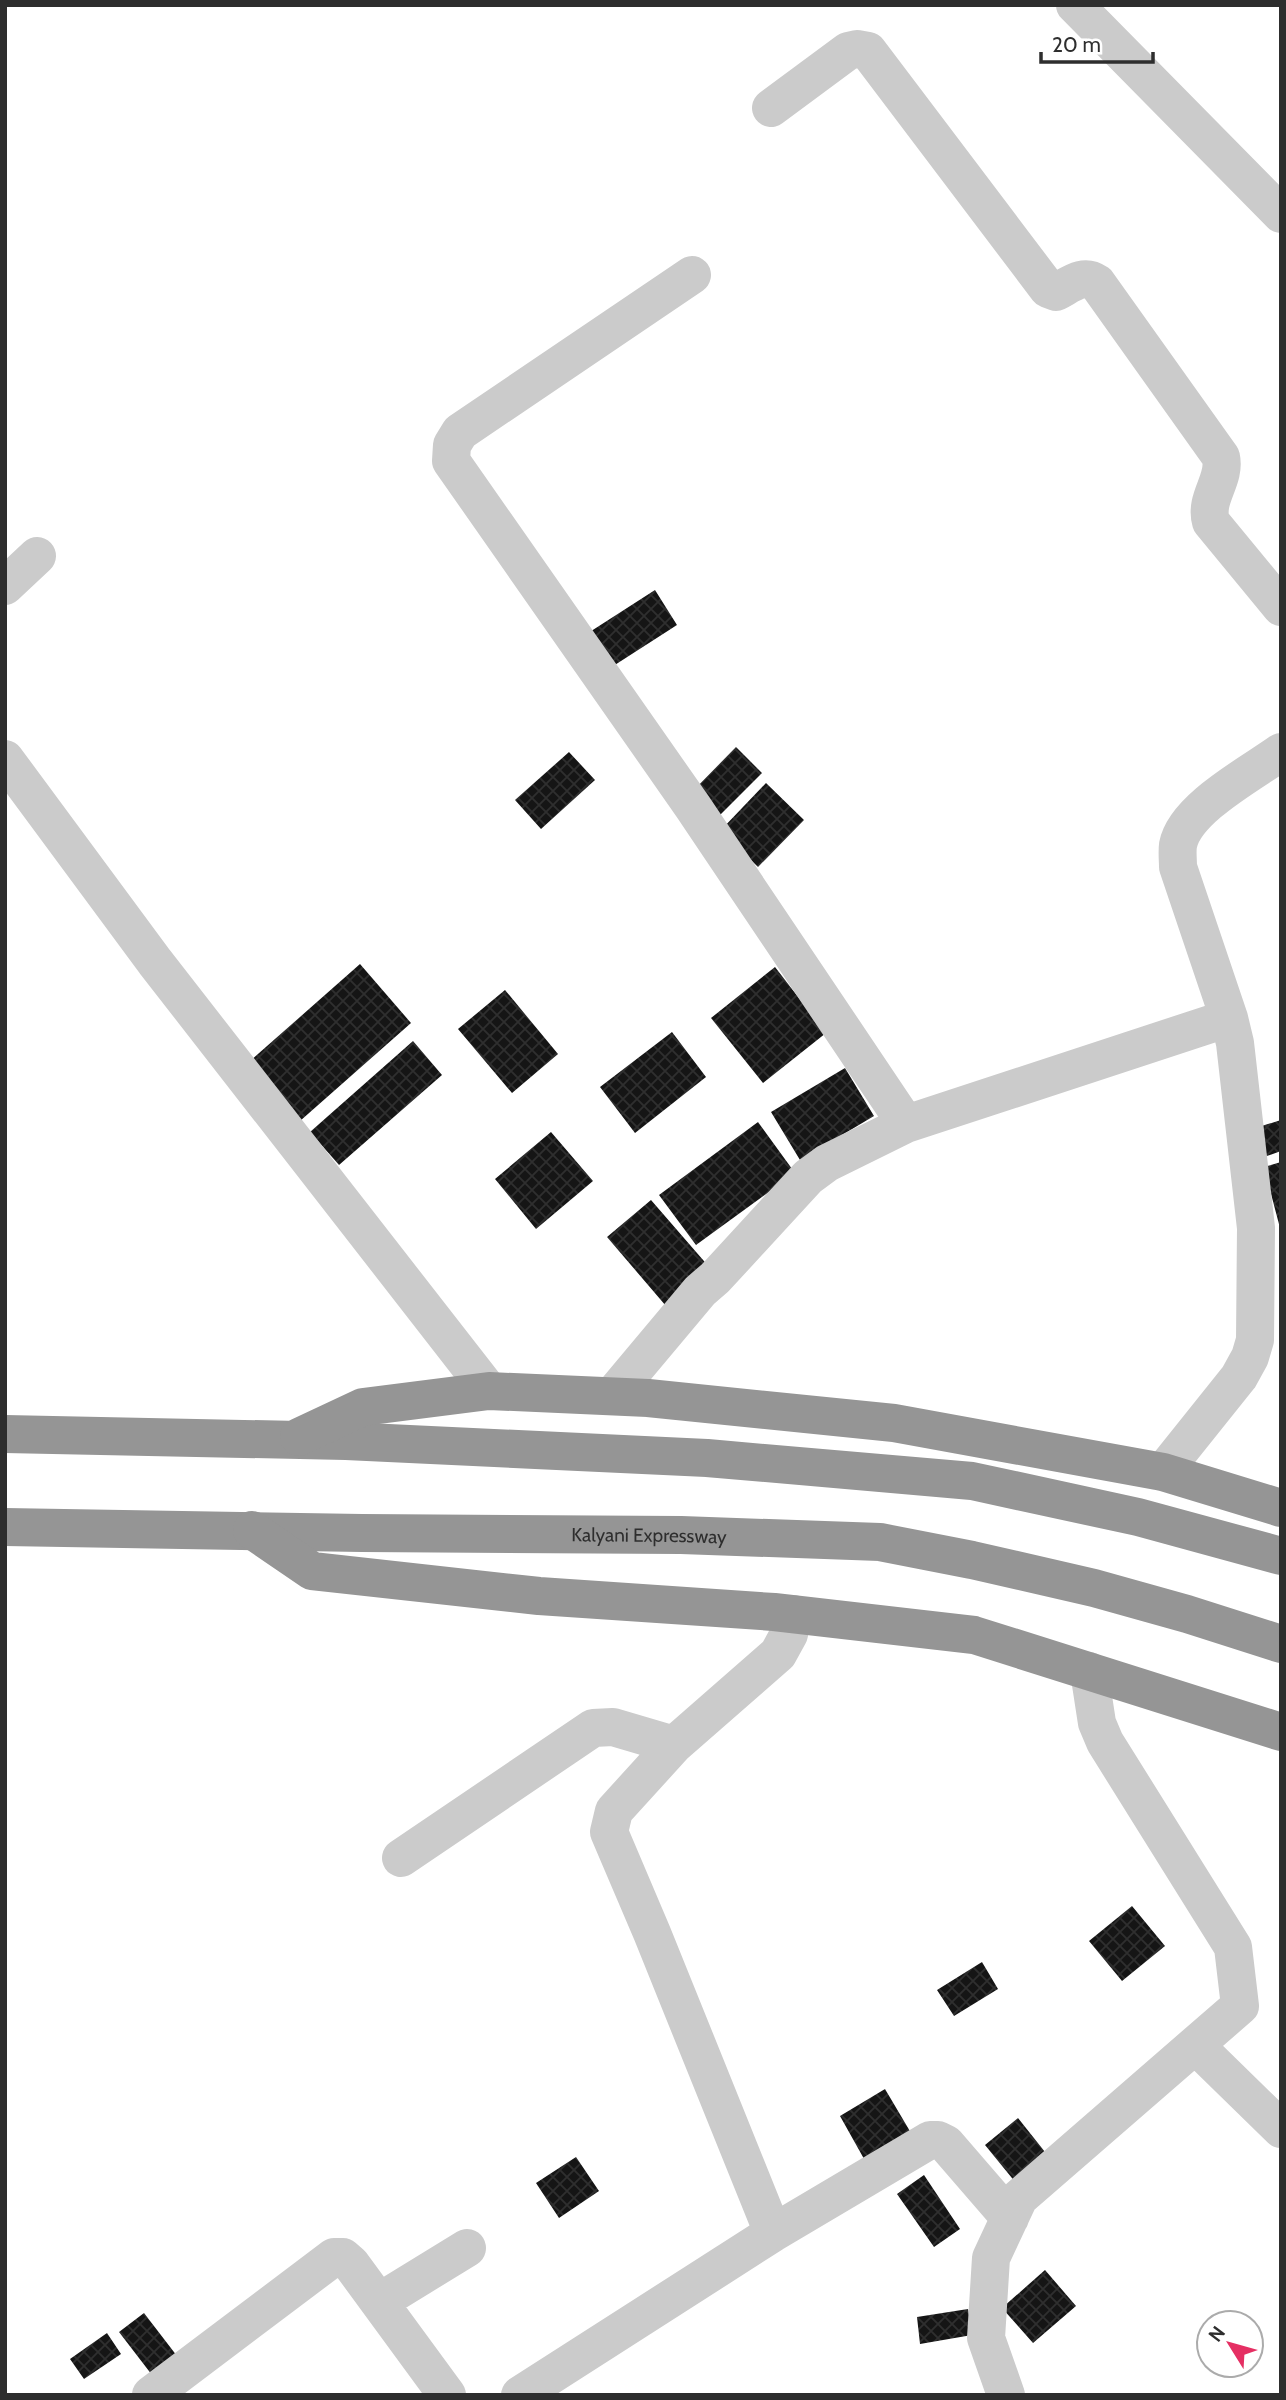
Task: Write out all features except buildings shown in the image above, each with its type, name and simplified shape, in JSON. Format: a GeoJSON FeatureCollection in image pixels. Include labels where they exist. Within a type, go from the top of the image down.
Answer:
{"type":"FeatureCollection","features":[{"type":"Feature","properties":{"kind":"highway"},"geometry":{"type":"LineString","coordinates":[[291,1441],[363,1407],[489,1391],[648,1398],[894,1423],[1163,1472],[1281,1508]]}},
{"type":"Feature","properties":{"kind":"highway"},"geometry":{"type":"LineString","coordinates":[[5,1434],[291,1441],[707,1458],[972,1481],[1138,1517],[1281,1556]]}},
{"type":"Feature","properties":{"kind":"highway","name":"Kalyani Expressway"},"geometry":{"type":"LineString","coordinates":[[5,1527],[681,1535],[880,1542],[1094,1588],[1281,1644]]}},
{"type":"Feature","properties":{"kind":"highway"},"geometry":{"type":"LineString","coordinates":[[251,1530],[312,1571],[539,1596],[793,1614],[974,1635],[1281,1732]]}},
{"type":"Feature","properties":{"kind":"street"},"geometry":{"type":"LineString","coordinates":[[1075,5],[1281,215]]}},
{"type":"Feature","properties":{"kind":"street"},"geometry":{"type":"LineString","coordinates":[[771,108],[848,51],[868,51],[1048,289],[1056,292],[1084,278],[1090,278],[1097,283],[1221,457],[1223,465],[1208,513],[1211,522],[1281,607]]}},
{"type":"Feature","properties":{"kind":"street"},"geometry":{"type":"LineString","coordinates":[[692,275],[460,432],[452,445],[451,461],[693,807],[906,1124]]}},
{"type":"Feature","properties":{"kind":"street"},"geometry":{"type":"LineString","coordinates":[[5,586],[37,556]]}},
{"type":"Feature","properties":{"kind":"street"},"geometry":{"type":"LineString","coordinates":[[1163,1472],[1239,1377],[1251,1357],[1268,1233],[1235,1043],[1178,867],[1178,844],[1189,822],[1205,806],[1281,752]]}},
{"type":"Feature","properties":{"kind":"street"},"geometry":{"type":"LineString","coordinates":[[5,759],[155,962],[489,1391]]}},
{"type":"Feature","properties":{"kind":"street"},"geometry":{"type":"LineString","coordinates":[[612,1396],[700,1291],[808,1177],[827,1163],[906,1124],[1229,1018]]}},
{"type":"Feature","properties":{"kind":"street"},"geometry":{"type":"LineString","coordinates":[[773,2233],[609,1832],[614,1811],[674,1745],[778,1654],[784,1645],[793,1614]]}},
{"type":"Feature","properties":{"kind":"street"},"geometry":{"type":"LineString","coordinates":[[1006,2395],[986,2338],[991,2258],[1020,2198],[1240,2006],[1233,1947],[1105,1742],[1097,1723],[1089,1671]]}},
{"type":"Feature","properties":{"kind":"street"},"geometry":{"type":"LineString","coordinates":[[401,1858],[593,1728],[613,1727],[674,1745]]}},
{"type":"Feature","properties":{"kind":"street"},"geometry":{"type":"LineString","coordinates":[[1195,2045],[1281,2129]]}},
{"type":"Feature","properties":{"kind":"street"},"geometry":{"type":"LineString","coordinates":[[520,2395],[773,2233],[930,2140],[946,2144],[1010,2218]]}},
{"type":"Feature","properties":{"kind":"street"},"geometry":{"type":"LineString","coordinates":[[379,2302],[467,2248]]}},
{"type":"Feature","properties":{"kind":"street"},"geometry":{"type":"LineString","coordinates":[[151,2395],[334,2257],[343,2257],[351,2264],[447,2395]]}}]}
